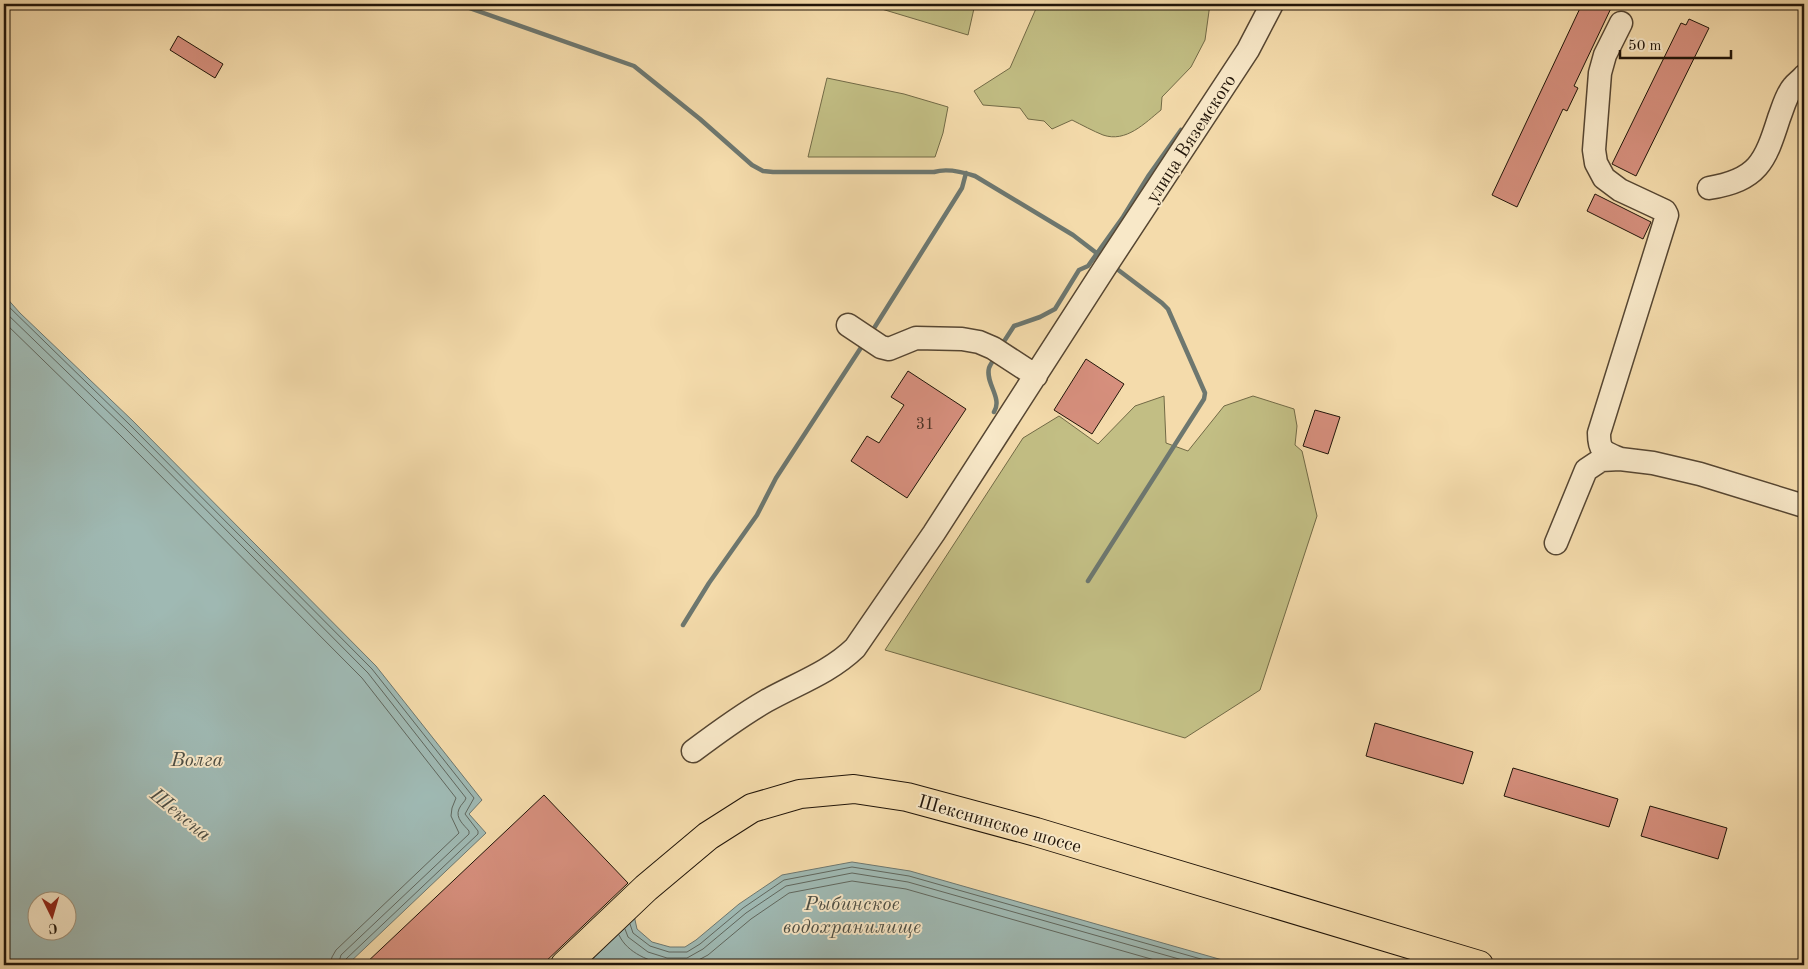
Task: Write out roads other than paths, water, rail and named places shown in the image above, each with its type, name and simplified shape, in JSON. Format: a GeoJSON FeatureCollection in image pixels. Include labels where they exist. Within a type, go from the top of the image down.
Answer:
{"type":"FeatureCollection","features":[{"type":"Feature","properties":{"kind":"main road","name":"Шекснинское шоссе"},"geometry":{"type":"LineString","coordinates":[[565,965],[646,888],[708,836],[752,808],[800,794],[854,789],[908,797],[1036,832],[1479,965]]}},
{"type":"Feature","properties":{"kind":"street","name":"улица Вяземского"},"geometry":{"type":"LineString","coordinates":[[693,751],[746,713],[817,676],[845,658],[855,648],[934,533],[1248,50],[1272,4]]}},
{"type":"Feature","properties":{"kind":"street"},"geometry":{"type":"LineString","coordinates":[[1620,459],[1603,452],[1599,445],[1599,433],[1667,215],[1665,211],[1620,190],[1604,178],[1596,163],[1594,150],[1600,72],[1622,23]]}},
{"type":"Feature","properties":{"kind":"street"},"geometry":{"type":"LineString","coordinates":[[1709,188],[1742,179],[1758,166],[1768,151],[1792,87],[1804,76]]}},
{"type":"Feature","properties":{"kind":"street"},"geometry":{"type":"LineString","coordinates":[[848,325],[881,347],[888,349],[916,338],[962,339],[979,342],[993,348],[1036,376]]}},
{"type":"Feature","properties":{"kind":"street"},"geometry":{"type":"LineString","coordinates":[[1556,544],[1586,470],[1601,460],[1620,459],[1670,466],[1804,506]]}},
{"type":"Feature","properties":{"kind":"water","name":"Волга"},"geometry":{"type":"Polygon","coordinates":[[[4,295],[20,313],[133,421],[376,666],[482,800],[469,814],[486,833],[347,965],[4,965],[4,295]]]}},
{"type":"Feature","properties":{"kind":"water","name":"Рыбинское водохранилище"},"geometry":{"type":"Polygon","coordinates":[[[852,862],[910,871],[1240,965],[549,965],[618,902],[632,906],[637,929],[652,942],[670,947],[685,947],[739,904],[782,875],[852,862]]]}},
{"type":"Feature","properties":{"kind":"waterway"},"geometry":{"type":"LineString","coordinates":[[458,4],[634,66],[700,119],[752,165],[763,171],[934,172],[944,170],[965,173],[975,176],[1073,235],[1103,258]]}},
{"type":"Feature","properties":{"kind":"waterway"},"geometry":{"type":"LineString","coordinates":[[1001,346],[1014,326],[1040,317],[1055,309],[1079,270],[1088,266],[1181,130]]}},
{"type":"Feature","properties":{"kind":"waterway"},"geometry":{"type":"LineString","coordinates":[[871,333],[962,188],[966,173]]}},
{"type":"Feature","properties":{"kind":"waterway"},"geometry":{"type":"LineString","coordinates":[[1088,581],[1204,399],[1205,393],[1168,309],[1113,266]]}},
{"type":"Feature","properties":{"kind":"waterway"},"geometry":{"type":"LineString","coordinates":[[683,625],[709,583],[757,515],[776,478],[864,343]]}},
{"type":"Feature","properties":{"kind":"waterway"},"geometry":{"type":"LineString","coordinates":[[994,412],[996,401],[988,374],[995,357]]}},
{"type":"Feature","properties":{"kind":"water label","name":"Шексна"},"geometry":{"type":"Point","coordinates":[181,814]}}]}
